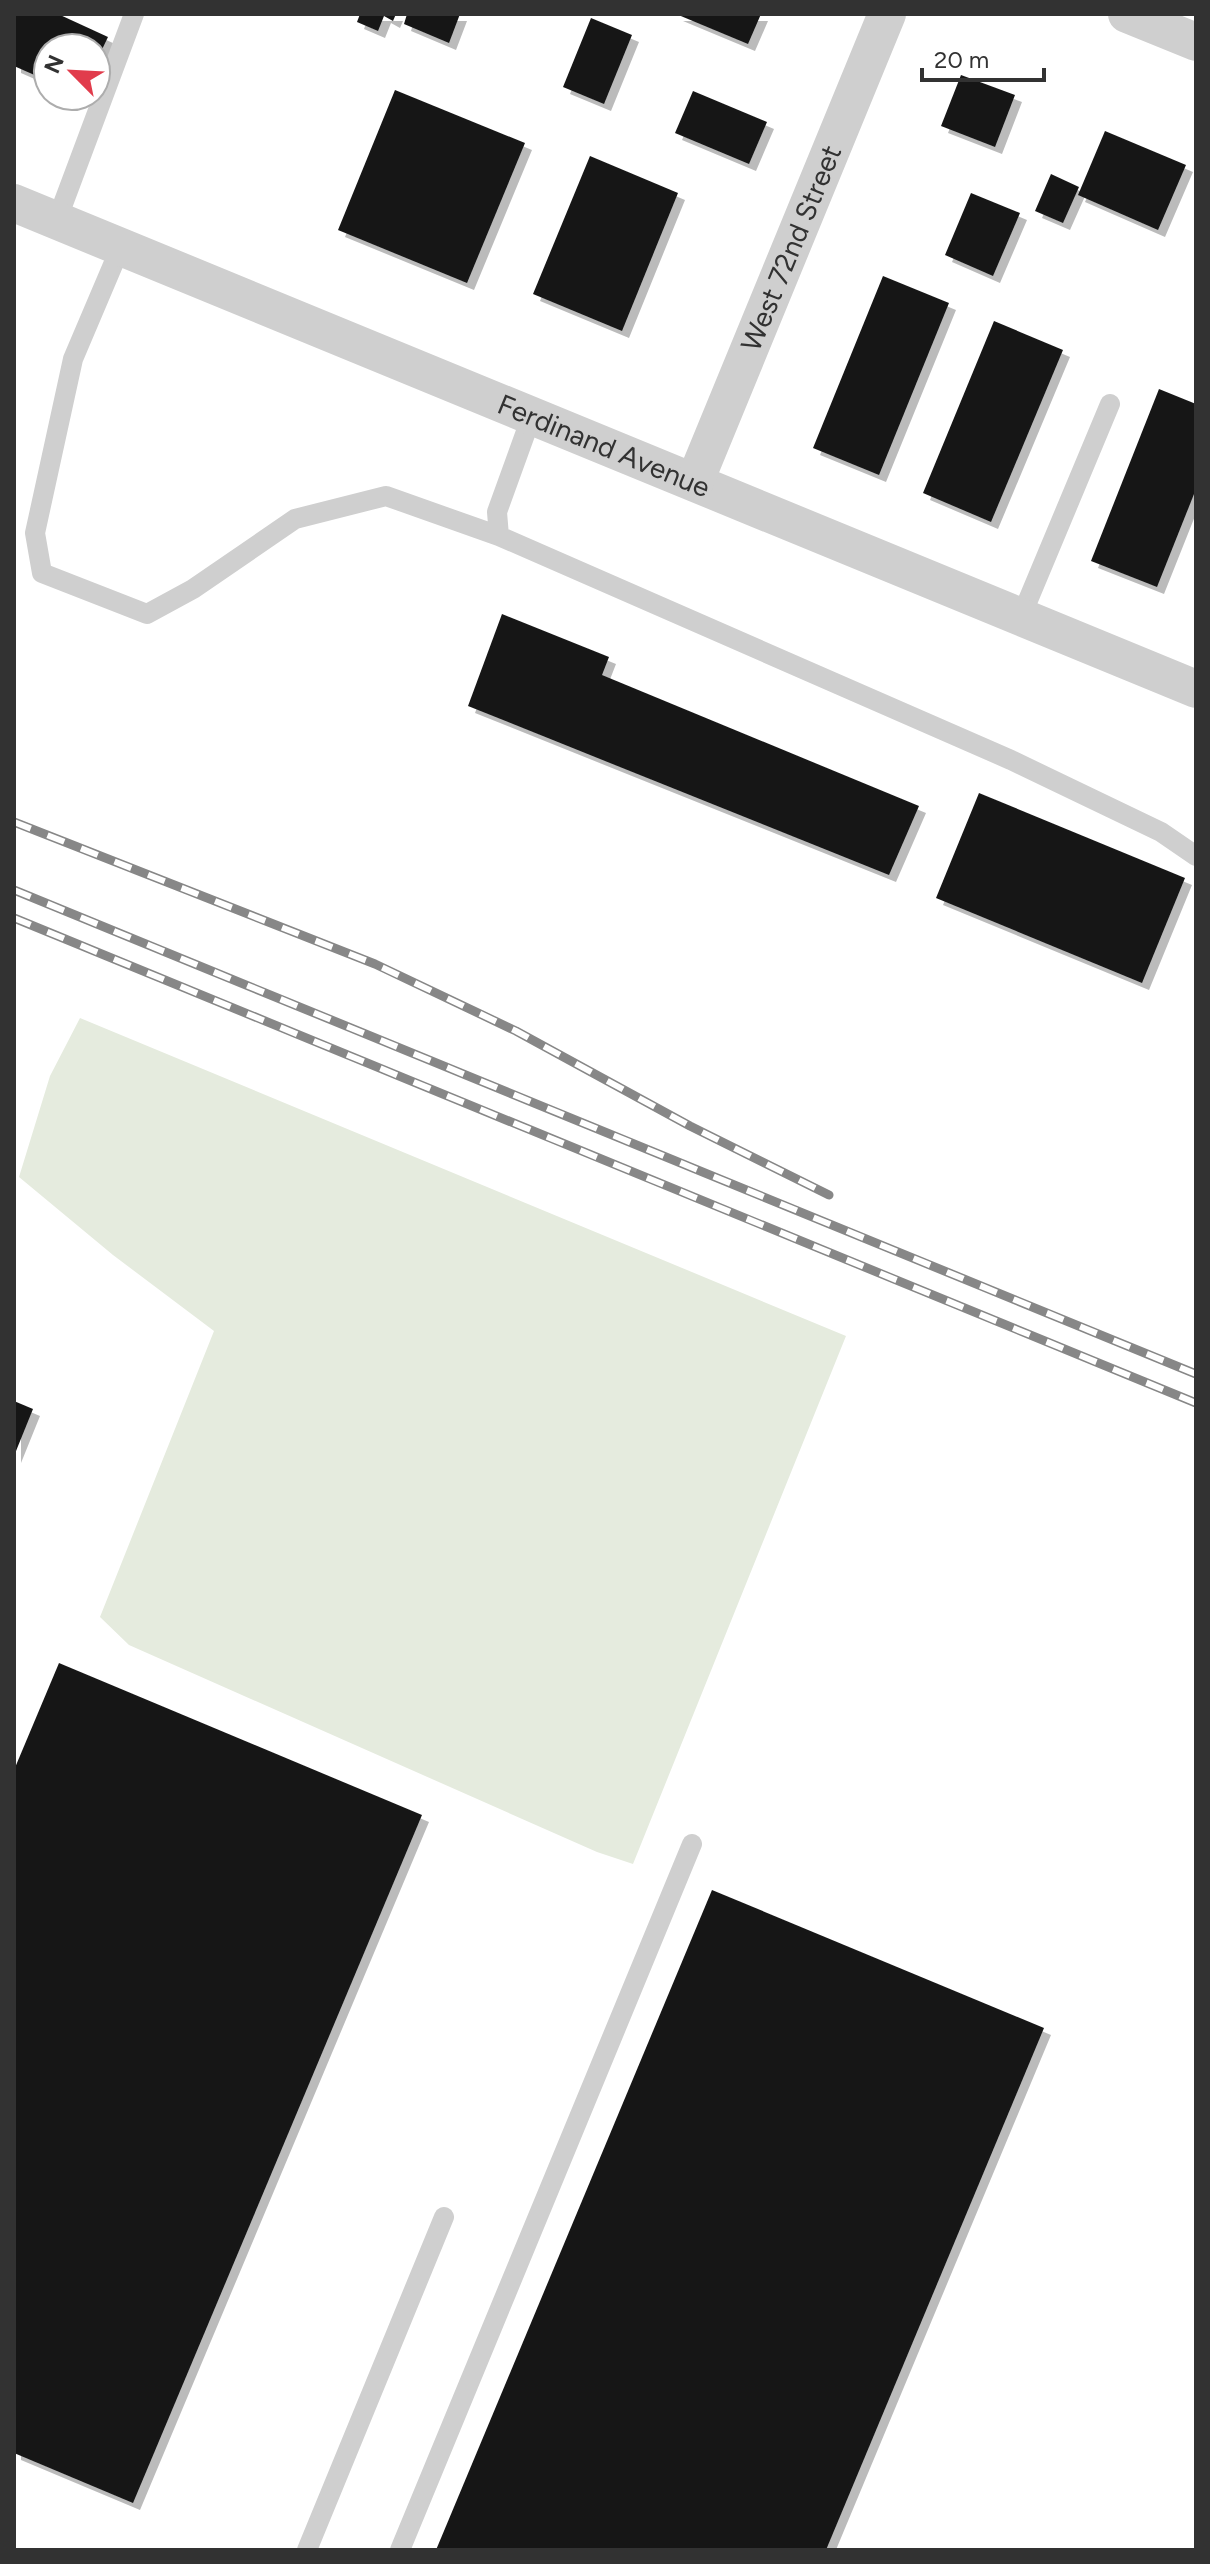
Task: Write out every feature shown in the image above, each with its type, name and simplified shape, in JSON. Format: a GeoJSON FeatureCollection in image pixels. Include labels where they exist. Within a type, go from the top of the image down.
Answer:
{"type":"FeatureCollection","features":[{"type":"Feature","properties":{"kind":"street","name":"West 72nd Street"},"geometry":{"type":"LineString","coordinates":[[695,481],[887,14]]}},
{"type":"Feature","properties":{"kind":"street"},"geometry":{"type":"LineString","coordinates":[[1127,14],[1196,42]]}},
{"type":"Feature","properties":{"kind":"street","name":"Ferdinand Avenue"},"geometry":{"type":"LineString","coordinates":[[14,203],[1196,689]]}},
{"type":"Feature","properties":{"kind":"lane"},"geometry":{"type":"LineString","coordinates":[[57,220],[134,14]]}},
{"type":"Feature","properties":{"kind":"lane"},"geometry":{"type":"LineString","coordinates":[[121,246],[73,359],[35,533],[42,573],[147,614],[193,589],[295,519],[386,496],[499,536],[1011,760],[1161,832],[1196,856]]}},
{"type":"Feature","properties":{"kind":"lane"},"geometry":{"type":"LineString","coordinates":[[1021,617],[1110,404]]}},
{"type":"Feature","properties":{"kind":"lane"},"geometry":{"type":"LineString","coordinates":[[499,536],[497,512],[532,415]]}},
{"type":"Feature","properties":{"kind":"lane"},"geometry":{"type":"LineString","coordinates":[[400,2550],[692,1844]]}},
{"type":"Feature","properties":{"kind":"lane"},"geometry":{"type":"LineString","coordinates":[[307,2550],[444,2217]]}},
{"type":"Feature","properties":{"kind":"shaded area"},"geometry":{"type":"Polygon","coordinates":[[[80,1018],[846,1336],[633,1864],[597,1852],[129,1645],[100,1617],[214,1331],[113,1255],[19,1177],[50,1076],[80,1018]]]}},
{"type":"Feature","properties":{"kind":"building"},"geometry":{"type":"Polygon","coordinates":[[[14,14],[58,14],[97,32],[32,32],[32,74],[14,66],[14,14]]]}},
{"type":"Feature","properties":{"kind":"building"},"geometry":{"type":"Polygon","coordinates":[[[360,14],[396,14],[393,21],[384,16],[378,31],[357,22],[360,14]]]}},
{"type":"Feature","properties":{"kind":"building"},"geometry":{"type":"Polygon","coordinates":[[[407,14],[460,14],[449,43],[404,24],[407,14]]]}},
{"type":"Feature","properties":{"kind":"building"},"geometry":{"type":"Polygon","coordinates":[[[676,14],[761,14],[748,44],[676,14]]]}},
{"type":"Feature","properties":{"kind":"building"},"geometry":{"type":"Polygon","coordinates":[[[591,18],[632,35],[604,104],[563,87],[591,18]]]}},
{"type":"Feature","properties":{"kind":"building"},"geometry":{"type":"Polygon","coordinates":[[[961,75],[1015,95],[995,147],[941,126],[961,75]]]}},
{"type":"Feature","properties":{"kind":"building"},"geometry":{"type":"Polygon","coordinates":[[[395,90],[525,143],[467,283],[338,230],[395,90]]]}},
{"type":"Feature","properties":{"kind":"building"},"geometry":{"type":"Polygon","coordinates":[[[693,91],[767,122],[749,164],[675,133],[693,91]]]}},
{"type":"Feature","properties":{"kind":"building"},"geometry":{"type":"Polygon","coordinates":[[[1105,131],[1186,165],[1158,230],[1078,195],[1105,131]]]}},
{"type":"Feature","properties":{"kind":"building"},"geometry":{"type":"Polygon","coordinates":[[[590,156],[678,193],[622,331],[533,294],[590,156]]]}},
{"type":"Feature","properties":{"kind":"building"},"geometry":{"type":"Polygon","coordinates":[[[1051,174],[1079,187],[1063,223],[1035,211],[1051,174]]]}},
{"type":"Feature","properties":{"kind":"building"},"geometry":{"type":"Polygon","coordinates":[[[971,193],[1020,213],[993,276],[945,255],[971,193]]]}},
{"type":"Feature","properties":{"kind":"building"},"geometry":{"type":"Polygon","coordinates":[[[883,276],[949,303],[879,475],[813,448],[883,276]]]}},
{"type":"Feature","properties":{"kind":"building"},"geometry":{"type":"Polygon","coordinates":[[[994,321],[1063,350],[991,522],[923,493],[994,321]]]}},
{"type":"Feature","properties":{"kind":"building"},"geometry":{"type":"Polygon","coordinates":[[[1159,389],[1196,404],[1196,489],[1157,587],[1091,561],[1159,389]]]}},
{"type":"Feature","properties":{"kind":"building"},"geometry":{"type":"Polygon","coordinates":[[[502,614],[609,657],[602,675],[919,806],[889,875],[468,706],[502,614]]]}},
{"type":"Feature","properties":{"kind":"building"},"geometry":{"type":"Polygon","coordinates":[[[979,793],[1185,878],[1142,983],[936,898],[979,793]]]}},
{"type":"Feature","properties":{"kind":"building"},"geometry":{"type":"Polygon","coordinates":[[[14,1401],[33,1409],[14,1456],[14,1401]]]}},
{"type":"Feature","properties":{"kind":"building"},"geometry":{"type":"Polygon","coordinates":[[[59,1663],[422,1815],[133,2503],[14,2453],[14,1770],[59,1663]]]}},
{"type":"Feature","properties":{"kind":"building"},"geometry":{"type":"Polygon","coordinates":[[[712,1890],[1044,2028],[826,2550],[436,2550],[712,1890]]]}},
{"type":"Feature","properties":{"kind":"railway"},"geometry":{"type":"LineString","coordinates":[[14,822],[375,964],[516,1031],[690,1126],[829,1195]]}},
{"type":"Feature","properties":{"kind":"railway"},"geometry":{"type":"LineString","coordinates":[[14,890],[1196,1374]]}},
{"type":"Feature","properties":{"kind":"railway"},"geometry":{"type":"LineString","coordinates":[[14,918],[1196,1403]]}}]}
